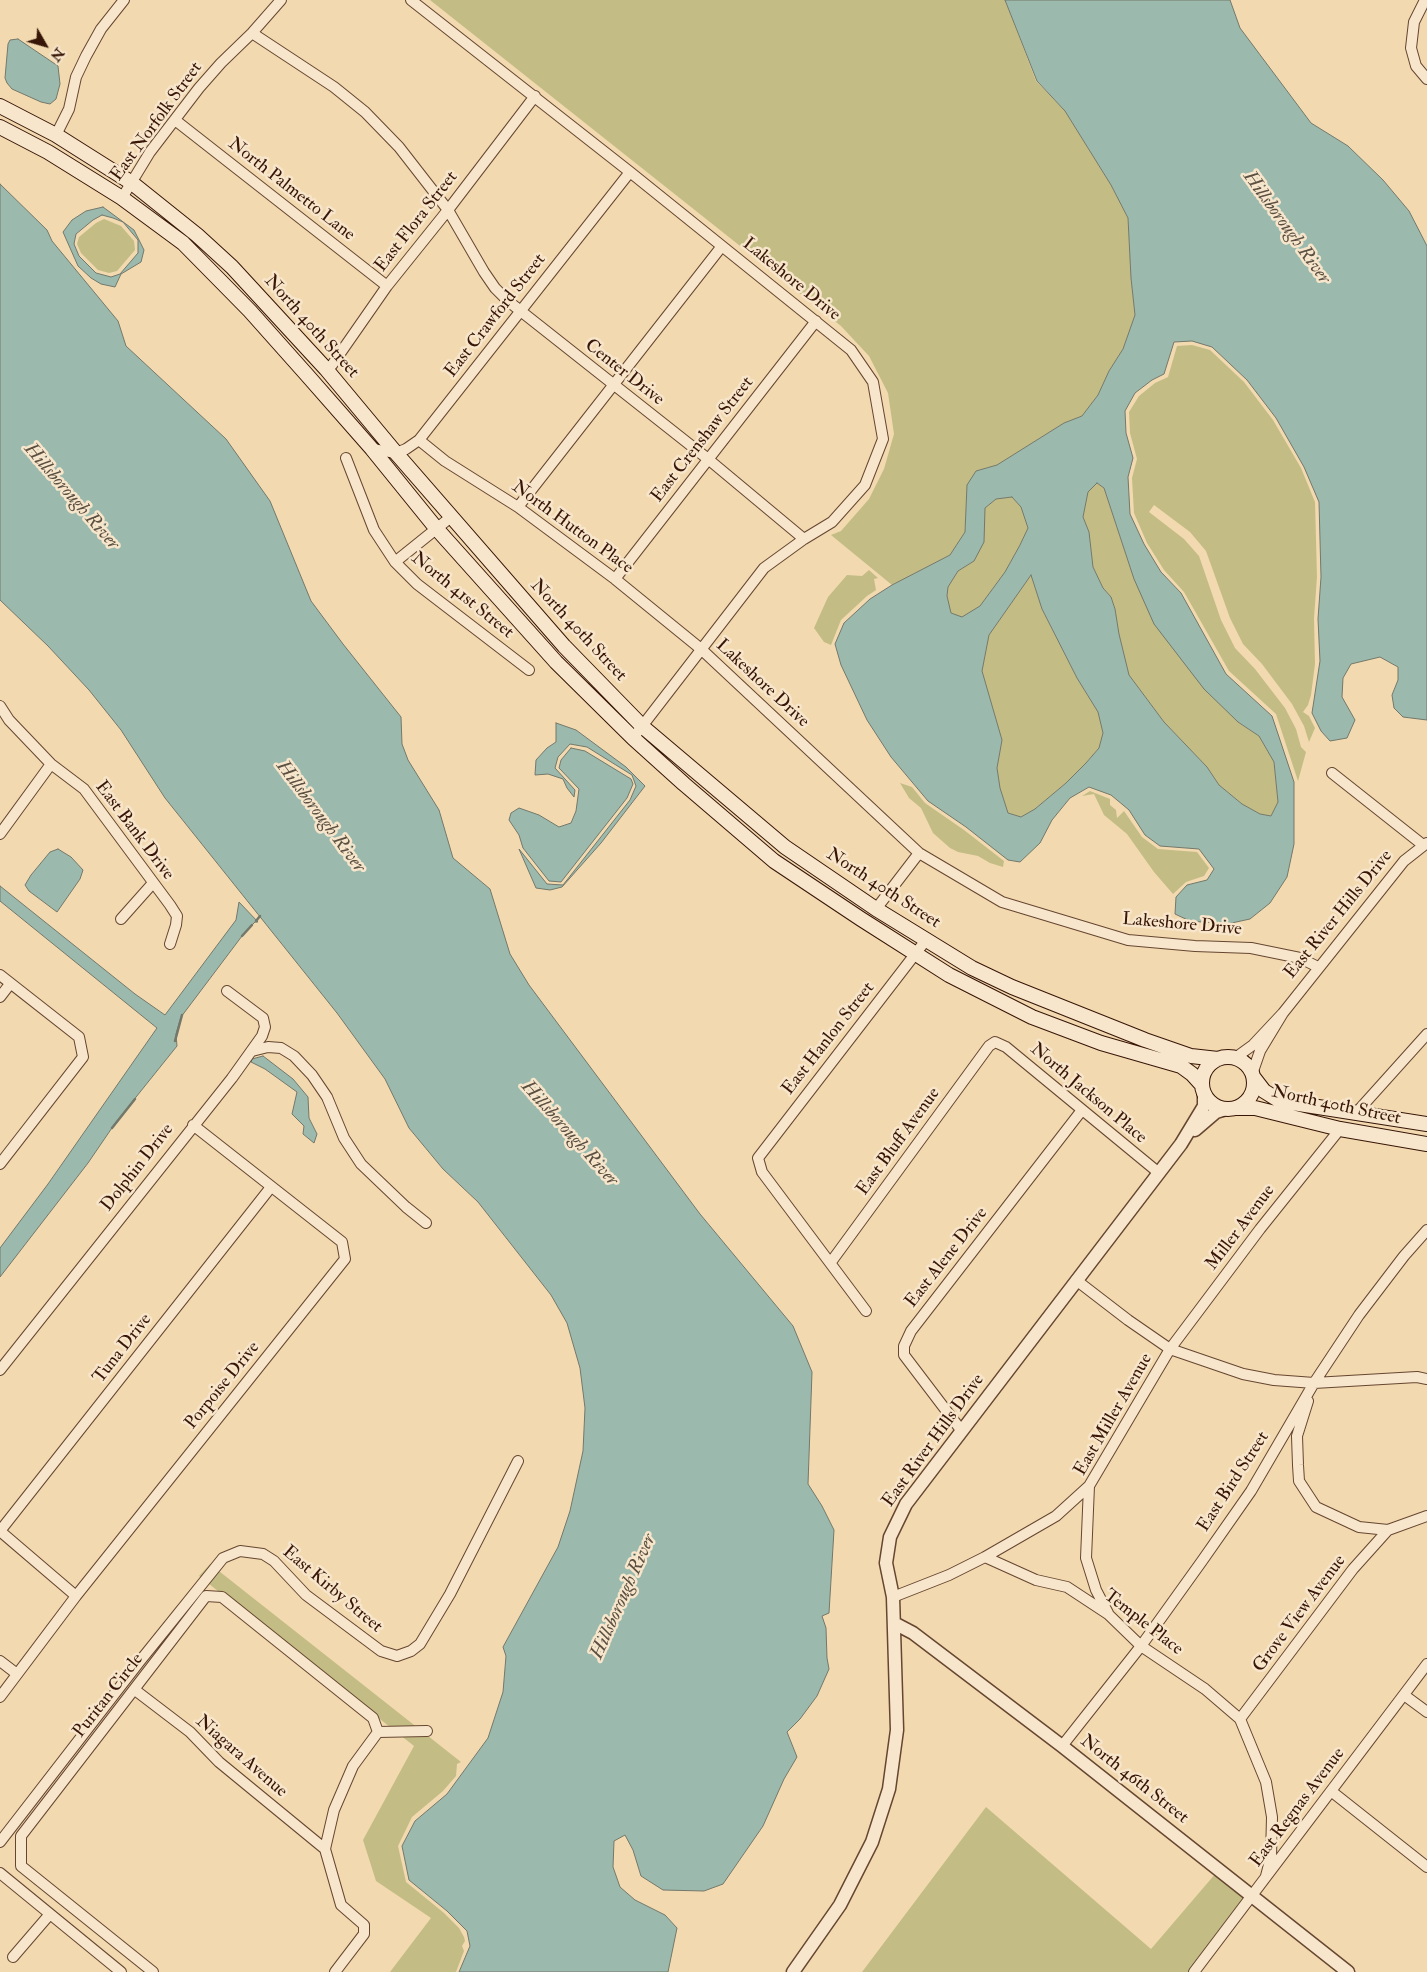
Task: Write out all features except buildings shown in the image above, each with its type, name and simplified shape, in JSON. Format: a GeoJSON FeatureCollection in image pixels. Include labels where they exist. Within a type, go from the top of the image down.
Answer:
{"type":"FeatureCollection","features":[{"type":"Feature","properties":{"kind":"main road","name":"North 40th Street"},"geometry":{"type":"LineString","coordinates":[[0,106],[56,135],[132,183],[197,235],[232,267],[326,369],[396,454],[564,646],[643,727],[785,847],[876,909],[972,968],[1012,987],[1145,1040],[1191,1056],[1218,1060]]}},
{"type":"Feature","properties":{"kind":"main road","name":"North 40th Street"},"geometry":{"type":"LineString","coordinates":[[0,127],[48,152],[122,198],[183,243],[250,311],[372,449],[436,528],[556,662],[633,738],[774,861],[949,975],[1032,1017],[1101,1043],[1173,1063],[1186,1069],[1203,1089]]}},
{"type":"Feature","properties":{"kind":"main road"},"geometry":{"type":"LineString","coordinates":[[774,861],[785,847]]}},
{"type":"Feature","properties":{"kind":"main road"},"geometry":{"type":"LineString","coordinates":[[1224,1057],[1235,1058],[1248,1066],[1253,1076],[1253,1089],[1250,1097],[1244,1103],[1231,1108],[1212,1104],[1203,1089],[1203,1076],[1207,1069],[1218,1060],[1224,1057]]}},
{"type":"Feature","properties":{"kind":"main road","name":"North 40th Street"},"geometry":{"type":"LineString","coordinates":[[1253,1076],[1264,1091],[1280,1100],[1427,1124]]}},
{"type":"Feature","properties":{"kind":"main road","name":"North 40th Street"},"geometry":{"type":"LineString","coordinates":[[1231,1108],[1255,1108],[1272,1111],[1340,1129],[1427,1144]]}},
{"type":"Feature","properties":{"kind":"street"},"geometry":{"type":"LineString","coordinates":[[56,135],[69,108],[76,77],[86,56],[101,30],[124,0]]}},
{"type":"Feature","properties":{"kind":"street","name":"East Norfolk Street"},"geometry":{"type":"LineString","coordinates":[[122,198],[150,152],[175,120],[221,63],[252,33],[281,0]]}},
{"type":"Feature","properties":{"kind":"street","name":"Lakeshore Drive"},"geometry":{"type":"LineString","coordinates":[[411,0],[535,96],[816,321],[851,350],[873,382],[883,439],[865,485],[832,522],[804,539],[764,568],[701,649],[919,854],[1002,902],[1128,940],[1194,946],[1251,948],[1300,958],[1318,967]]}},
{"type":"Feature","properties":{"kind":"street"},"geometry":{"type":"LineString","coordinates":[[1425,0],[1414,22],[1411,48],[1416,66],[1427,80]]}},
{"type":"Feature","properties":{"kind":"street","name":"Center Drive"},"geometry":{"type":"LineString","coordinates":[[252,33],[334,87],[365,112],[399,147],[448,210],[495,288],[521,312],[708,460],[804,539]]}},
{"type":"Feature","properties":{"kind":"street","name":"East Flora Street"},"geometry":{"type":"LineString","coordinates":[[326,369],[332,365],[387,286],[535,96]]}},
{"type":"Feature","properties":{"kind":"street","name":"North Palmetto Lane"},"geometry":{"type":"LineString","coordinates":[[175,120],[387,286]]}},
{"type":"Feature","properties":{"kind":"street","name":"East Crawford Street"},"geometry":{"type":"LineString","coordinates":[[396,454],[419,440],[630,172]]}},
{"type":"Feature","properties":{"kind":"street"},"geometry":{"type":"LineString","coordinates":[[518,508],[722,246]]}},
{"type":"Feature","properties":{"kind":"street","name":"East Crenshaw Street"},"geometry":{"type":"LineString","coordinates":[[615,579],[816,321]]}},
{"type":"Feature","properties":{"kind":"street","name":"North Hutton Place"},"geometry":{"type":"LineString","coordinates":[[419,440],[445,460],[518,508],[615,579],[701,649]]}},
{"type":"Feature","properties":{"kind":"street"},"geometry":{"type":"LineString","coordinates":[[372,449],[396,454]]}},
{"type":"Feature","properties":{"kind":"street","name":"North 41st Street"},"geometry":{"type":"LineString","coordinates":[[346,458],[374,530],[395,562],[417,584],[529,670]]}},
{"type":"Feature","properties":{"kind":"street"},"geometry":{"type":"LineString","coordinates":[[395,562],[451,517]]}},
{"type":"Feature","properties":{"kind":"street"},"geometry":{"type":"LineString","coordinates":[[633,738],[701,649]]}},
{"type":"Feature","properties":{"kind":"street","name":"East Bank Drive"},"geometry":{"type":"LineString","coordinates":[[0,706],[5,722],[51,764],[84,788],[177,916],[170,944]]}},
{"type":"Feature","properties":{"kind":"street"},"geometry":{"type":"LineString","coordinates":[[0,834],[51,764]]}},
{"type":"Feature","properties":{"kind":"street"},"geometry":{"type":"LineString","coordinates":[[1332,773],[1425,844]]}},
{"type":"Feature","properties":{"kind":"street","name":"East River Hills Drive"},"geometry":{"type":"LineString","coordinates":[[1235,1058],[1253,1045],[1283,1013],[1404,861],[1425,844]]}},
{"type":"Feature","properties":{"kind":"street"},"geometry":{"type":"LineString","coordinates":[[876,909],[919,854]]}},
{"type":"Feature","properties":{"kind":"street"},"geometry":{"type":"LineString","coordinates":[[121,919],[153,883]]}},
{"type":"Feature","properties":{"kind":"street","name":"East Hanlon Street"},"geometry":{"type":"LineString","coordinates":[[831,1262],[762,1172],[758,1158],[926,940]]}},
{"type":"Feature","properties":{"kind":"street"},"geometry":{"type":"LineString","coordinates":[[0,975],[79,1037],[83,1058],[0,1164]]}},
{"type":"Feature","properties":{"kind":"street"},"geometry":{"type":"LineString","coordinates":[[0,997],[10,984]]}},
{"type":"Feature","properties":{"kind":"street","name":"Dolphin Drive"},"geometry":{"type":"LineString","coordinates":[[0,1370],[232,1078],[262,1036],[265,1027],[263,1018],[227,991]]}},
{"type":"Feature","properties":{"kind":"street","name":"East River Hills Drive"},"geometry":{"type":"LineString","coordinates":[[1253,1076],[1260,1051],[1283,1013]]}},
{"type":"Feature","properties":{"kind":"street"},"geometry":{"type":"LineString","coordinates":[[1356,1113],[1427,1034]]}},
{"type":"Feature","properties":{"kind":"street","name":"North Jackson Place"},"geometry":{"type":"LineString","coordinates":[[995,1042],[1006,1047],[1159,1173]]}},
{"type":"Feature","properties":{"kind":"street","name":"East Bluff Avenue"},"geometry":{"type":"LineString","coordinates":[[831,1262],[989,1046],[995,1042]]}},
{"type":"Feature","properties":{"kind":"street"},"geometry":{"type":"LineString","coordinates":[[252,1051],[281,1048],[294,1056],[312,1075],[327,1097],[344,1138],[361,1164],[406,1207],[426,1223]]}},
{"type":"Feature","properties":{"kind":"street","name":"East River Hills Drive"},"geometry":{"type":"LineString","coordinates":[[793,1972],[840,1905],[872,1842],[889,1789],[896,1730],[893,1597],[886,1563],[890,1537],[906,1504],[1181,1144],[1204,1106],[1203,1089]]}},
{"type":"Feature","properties":{"kind":"street","name":"East River Hills Drive"},"geometry":{"type":"LineString","coordinates":[[1181,1144],[1216,1112],[1231,1108]]}},
{"type":"Feature","properties":{"kind":"street","name":"East Alene Drive"},"geometry":{"type":"LineString","coordinates":[[961,1430],[904,1355],[904,1346],[912,1331],[1082,1110]]}},
{"type":"Feature","properties":{"kind":"street","name":"Porpoise Drive"},"geometry":{"type":"LineString","coordinates":[[0,1697],[76,1596],[345,1259],[342,1242],[193,1125]]}},
{"type":"Feature","properties":{"kind":"street","name":"Miller Avenue"},"geometry":{"type":"LineString","coordinates":[[1170,1349],[1260,1229],[1340,1129]]}},
{"type":"Feature","properties":{"kind":"street","name":"Tuna Drive"},"geometry":{"type":"LineString","coordinates":[[0,1531],[271,1187]]}},
{"type":"Feature","properties":{"kind":"street","name":"East Bird Street"},"geometry":{"type":"LineString","coordinates":[[1062,1746],[1141,1646],[1251,1491],[1314,1383],[1359,1315],[1404,1256],[1427,1230]]}},
{"type":"Feature","properties":{"kind":"street"},"geometry":{"type":"LineString","coordinates":[[831,1262],[866,1311]]}},
{"type":"Feature","properties":{"kind":"street"},"geometry":{"type":"LineString","coordinates":[[1076,1280],[1170,1349],[1243,1374],[1274,1380],[1314,1383],[1417,1377],[1427,1379]]}},
{"type":"Feature","properties":{"kind":"street","name":"East Miller Avenue"},"geometry":{"type":"LineString","coordinates":[[1108,1614],[1096,1590],[1086,1558],[1089,1486],[1170,1349]]}},
{"type":"Feature","properties":{"kind":"street"},"geometry":{"type":"LineString","coordinates":[[1314,1383],[1297,1436],[1300,1482],[1316,1507],[1359,1527],[1388,1530],[1427,1516]]}},
{"type":"Feature","properties":{"kind":"street","name":"East Kirby Street"},"geometry":{"type":"LineString","coordinates":[[0,1842],[140,1661],[223,1558],[240,1551],[263,1554],[274,1561],[306,1595],[381,1651],[397,1656],[411,1652],[420,1644],[450,1594],[518,1461]]}},
{"type":"Feature","properties":{"kind":"street"},"geometry":{"type":"LineString","coordinates":[[893,1597],[949,1575],[985,1557],[1056,1516],[1089,1486]]}},
{"type":"Feature","properties":{"kind":"street","name":"Grove View Avenue"},"geometry":{"type":"LineString","coordinates":[[1240,1719],[1353,1569],[1388,1530]]}},
{"type":"Feature","properties":{"kind":"street"},"geometry":{"type":"LineString","coordinates":[[0,1531],[76,1596]]}},
{"type":"Feature","properties":{"kind":"street","name":"Temple Place"},"geometry":{"type":"LineString","coordinates":[[985,1557],[1036,1580],[1067,1587],[1108,1614],[1141,1646],[1205,1688],[1240,1719],[1266,1782],[1272,1817],[1271,1857],[1266,1876]]}},
{"type":"Feature","properties":{"kind":"street","name":"Puritan Circle"},"geometry":{"type":"LineString","coordinates":[[153,1972],[21,1866],[21,1836],[206,1596],[222,1597],[373,1718],[378,1732]]}},
{"type":"Feature","properties":{"kind":"street","name":"North 46th Street"},"geometry":{"type":"LineString","coordinates":[[894,1622],[913,1633],[1062,1746],[1348,1972]]}},
{"type":"Feature","properties":{"kind":"street"},"geometry":{"type":"LineString","coordinates":[[0,1661],[17,1674]]}},
{"type":"Feature","properties":{"kind":"street","name":"East Regnas Avenue"},"geometry":{"type":"LineString","coordinates":[[1194,1972],[1427,1664]]}},
{"type":"Feature","properties":{"kind":"street","name":"Niagara Avenue"},"geometry":{"type":"LineString","coordinates":[[135,1690],[190,1732],[218,1762],[325,1849]]}},
{"type":"Feature","properties":{"kind":"street"},"geometry":{"type":"LineString","coordinates":[[1404,1695],[1427,1712]]}},
{"type":"Feature","properties":{"kind":"street"},"geometry":{"type":"LineString","coordinates":[[335,1972],[364,1934],[364,1925],[342,1905],[325,1849],[334,1810],[353,1766],[378,1732],[427,1730]]}},
{"type":"Feature","properties":{"kind":"street"},"geometry":{"type":"LineString","coordinates":[[1331,1791],[1427,1867]]}},
{"type":"Feature","properties":{"kind":"street"},"geometry":{"type":"LineString","coordinates":[[0,1873],[121,1972]]}},
{"type":"Feature","properties":{"kind":"street"},"geometry":{"type":"LineString","coordinates":[[13,1957],[50,1914]]}},
{"type":"Feature","properties":{"kind":"shaded area"},"geometry":{"type":"Polygon","coordinates":[[[430,0],[1005,0],[1036,81],[1065,111],[1111,185],[1128,218],[1135,315],[1123,349],[1109,371],[1098,395],[1082,416],[1064,423],[997,465],[976,471],[967,486],[965,532],[950,555],[892,585],[831,535],[841,531],[869,499],[884,469],[894,434],[888,393],[869,356],[841,326],[430,0]]]}},
{"type":"Feature","properties":{"kind":"shaded area"},"geometry":{"type":"Polygon","coordinates":[[[104,219],[121,226],[134,241],[135,250],[117,271],[109,273],[98,270],[81,253],[77,244],[79,237],[104,219]]]}},
{"type":"Feature","properties":{"kind":"shaded area"},"geometry":{"type":"Polygon","coordinates":[[[1192,345],[1210,350],[1244,382],[1273,420],[1301,468],[1315,502],[1317,577],[1314,618],[1315,664],[1311,695],[1308,705],[1303,712],[1309,716],[1315,728],[1309,742],[1304,726],[1292,704],[1262,664],[1243,644],[1230,618],[1206,551],[1190,532],[1154,505],[1149,512],[1184,539],[1199,556],[1221,620],[1235,648],[1255,669],[1285,708],[1296,729],[1301,747],[1306,752],[1298,781],[1276,714],[1229,671],[1184,592],[1164,570],[1147,543],[1134,513],[1132,478],[1137,459],[1130,433],[1129,412],[1139,396],[1155,383],[1168,377],[1177,346],[1192,345]]]}},
{"type":"Feature","properties":{"kind":"shaded area"},"geometry":{"type":"Polygon","coordinates":[[[1097,483],[1104,488],[1134,579],[1238,722],[1259,736],[1274,762],[1278,802],[1271,816],[1260,814],[1242,804],[1219,785],[1207,767],[1164,722],[1129,675],[1115,609],[1111,597],[1103,588],[1093,567],[1089,532],[1083,517],[1088,492],[1097,483]]]}},
{"type":"Feature","properties":{"kind":"shaded area"},"geometry":{"type":"Polygon","coordinates":[[[1012,497],[1021,507],[1028,528],[1020,545],[1005,572],[980,606],[962,618],[951,613],[947,596],[948,587],[958,571],[974,561],[985,508],[996,499],[1012,497]]]}},
{"type":"Feature","properties":{"kind":"shaded area"},"geometry":{"type":"Polygon","coordinates":[[[869,570],[878,578],[874,579],[876,590],[841,620],[831,645],[824,642],[814,628],[828,597],[847,575],[862,576],[869,570]]]}},
{"type":"Feature","properties":{"kind":"shaded area"},"geometry":{"type":"Polygon","coordinates":[[[1031,575],[1042,609],[1077,678],[1098,712],[1103,733],[1099,748],[1086,763],[1035,809],[1021,817],[1008,813],[1000,788],[997,768],[1002,740],[982,671],[989,635],[1031,575]]]}},
{"type":"Feature","properties":{"kind":"shaded area"},"geometry":{"type":"Polygon","coordinates":[[[900,783],[912,787],[925,803],[1004,861],[1003,867],[990,863],[978,856],[958,852],[950,848],[933,833],[921,808],[909,798],[900,783]]]}},
{"type":"Feature","properties":{"kind":"shaded area"},"geometry":{"type":"Polygon","coordinates":[[[1090,791],[1110,799],[1110,805],[1116,810],[1117,818],[1124,811],[1142,837],[1158,849],[1197,852],[1209,868],[1204,876],[1186,882],[1173,894],[1154,872],[1127,834],[1104,815],[1094,794],[1082,796],[1090,791]]]}},
{"type":"Feature","properties":{"kind":"shaded area"},"geometry":{"type":"Polygon","coordinates":[[[210,1564],[461,1762],[457,1764],[456,1776],[443,1791],[412,1817],[398,1846],[406,1882],[444,1913],[459,1928],[464,1937],[465,1941],[462,1946],[464,1951],[456,1972],[390,1972],[431,1918],[376,1881],[363,1840],[414,1746],[199,1576],[210,1564]]]}},
{"type":"Feature","properties":{"kind":"shaded area"},"geometry":{"type":"Polygon","coordinates":[[[986,1807],[1151,1949],[1216,1873],[1246,1896],[1188,1972],[862,1972],[986,1807]]]}},
{"type":"Feature","properties":{"kind":"water","name":"Hillsborough River"},"geometry":{"type":"Polygon","coordinates":[[[1005,0],[1230,0],[1240,28],[1311,123],[1348,146],[1383,180],[1409,211],[1427,246],[1427,720],[1403,717],[1394,708],[1392,695],[1398,680],[1398,667],[1380,657],[1351,664],[1343,678],[1342,697],[1355,720],[1347,738],[1330,741],[1321,731],[1312,713],[1320,661],[1318,619],[1321,577],[1319,502],[1304,467],[1276,418],[1247,380],[1212,347],[1192,341],[1174,342],[1164,374],[1152,380],[1135,393],[1125,411],[1126,433],[1133,458],[1128,477],[1130,514],[1144,544],[1161,572],[1181,593],[1226,674],[1272,716],[1294,782],[1294,844],[1287,877],[1270,903],[1250,919],[1227,924],[1190,921],[1175,914],[1176,897],[1187,885],[1207,880],[1214,869],[1199,849],[1160,846],[1145,835],[1129,810],[1111,795],[1089,787],[1070,798],[1052,820],[1040,843],[1020,862],[1008,860],[966,827],[928,801],[891,757],[867,720],[841,665],[835,644],[844,623],[870,599],[892,585],[950,555],[965,532],[967,485],[976,471],[997,465],[1064,423],[1082,416],[1098,395],[1109,371],[1123,349],[1135,315],[1128,218],[1111,185],[1065,111],[1037,81],[1005,0]],[[1097,483],[1088,492],[1083,517],[1089,532],[1093,567],[1103,588],[1111,597],[1115,609],[1129,675],[1164,722],[1207,767],[1219,785],[1242,804],[1260,814],[1271,816],[1278,802],[1274,762],[1259,736],[1238,722],[1204,689],[1154,624],[1134,579],[1104,488],[1097,483]],[[1012,497],[996,499],[985,508],[984,542],[974,561],[958,571],[948,587],[947,596],[951,613],[962,617],[980,606],[1005,572],[1020,545],[1028,528],[1021,507],[1012,497]],[[1031,575],[989,635],[982,671],[1002,740],[997,768],[1000,788],[1008,813],[1021,817],[1035,809],[1086,763],[1099,748],[1103,733],[1098,712],[1077,678],[1042,609],[1031,575]]]}},
{"type":"Feature","properties":{"kind":"water"},"geometry":{"type":"Polygon","coordinates":[[[18,39],[58,66],[60,84],[56,99],[50,104],[12,89],[7,83],[5,78],[8,44],[10,40],[18,39]]]}},
{"type":"Feature","properties":{"kind":"water","name":"Hillsborough River"},"geometry":{"type":"Polygon","coordinates":[[[0,184],[47,230],[52,241],[118,321],[126,346],[226,439],[270,501],[311,601],[401,717],[402,744],[408,760],[439,810],[453,858],[490,889],[510,954],[529,985],[700,1214],[793,1326],[812,1372],[808,1484],[834,1530],[829,1613],[822,1616],[826,1628],[829,1669],[817,1696],[800,1719],[787,1732],[797,1757],[784,1779],[763,1826],[723,1884],[704,1891],[663,1890],[641,1876],[633,1850],[625,1835],[614,1841],[613,1867],[620,1887],[635,1900],[665,1915],[677,1928],[668,1972],[459,1972],[470,1946],[467,1931],[447,1911],[409,1880],[402,1846],[415,1821],[447,1794],[488,1738],[503,1692],[506,1656],[503,1647],[558,1547],[570,1511],[583,1451],[585,1408],[580,1368],[567,1323],[551,1295],[478,1202],[443,1169],[409,1128],[385,1079],[337,1013],[165,798],[121,730],[89,690],[48,646],[0,600],[0,184]]]}},
{"type":"Feature","properties":{"kind":"water"},"geometry":{"type":"Polygon","coordinates":[[[103,207],[134,230],[144,250],[141,262],[121,274],[115,287],[101,284],[78,266],[63,232],[72,220],[86,211],[103,207]],[[102,215],[93,220],[76,234],[74,244],[79,256],[96,273],[111,277],[120,274],[138,253],[138,240],[123,222],[102,215]]]}},
{"type":"Feature","properties":{"kind":"water"},"geometry":{"type":"Polygon","coordinates":[[[556,723],[576,730],[626,767],[645,786],[601,843],[562,887],[550,890],[536,888],[519,849],[547,884],[563,885],[630,800],[636,786],[632,775],[587,747],[570,744],[558,757],[555,768],[575,790],[574,797],[563,779],[548,774],[535,775],[536,760],[547,748],[556,742],[556,723]]]}},
{"type":"Feature","properties":{"kind":"water"},"geometry":{"type":"Polygon","coordinates":[[[571,748],[585,751],[631,779],[633,784],[627,798],[561,882],[549,881],[523,848],[519,835],[509,820],[511,813],[519,808],[539,815],[559,827],[571,823],[576,811],[579,789],[559,768],[561,760],[571,748]]]}},
{"type":"Feature","properties":{"kind":"water"},"geometry":{"type":"Polygon","coordinates":[[[58,849],[71,857],[83,870],[80,879],[57,912],[29,891],[25,885],[50,852],[58,849]]]}},
{"type":"Feature","properties":{"kind":"water"},"geometry":{"type":"Polygon","coordinates":[[[0,886],[135,994],[165,1015],[236,920],[239,902],[258,922],[255,922],[245,932],[181,1017],[176,1034],[177,1046],[116,1122],[88,1163],[0,1277],[0,1248],[48,1184],[157,1028],[0,901],[0,886]]]}},
{"type":"Feature","properties":{"kind":"water"},"geometry":{"type":"Polygon","coordinates":[[[263,1056],[293,1079],[308,1097],[309,1118],[317,1134],[314,1143],[303,1134],[304,1126],[292,1114],[297,1092],[265,1069],[251,1062],[252,1059],[263,1056]]]}},
{"type":"Feature","properties":{"kind":"waterway"},"geometry":{"type":"LineString","coordinates":[[256,921],[260,916]]}},
{"type":"Feature","properties":{"kind":"waterway"},"geometry":{"type":"LineString","coordinates":[[242,936],[252,925]]}},
{"type":"Feature","properties":{"kind":"waterway"},"geometry":{"type":"LineString","coordinates":[[175,1041],[182,1015]]}},
{"type":"Feature","properties":{"kind":"waterway"},"geometry":{"type":"LineString","coordinates":[[112,1128],[135,1099]]}}]}
